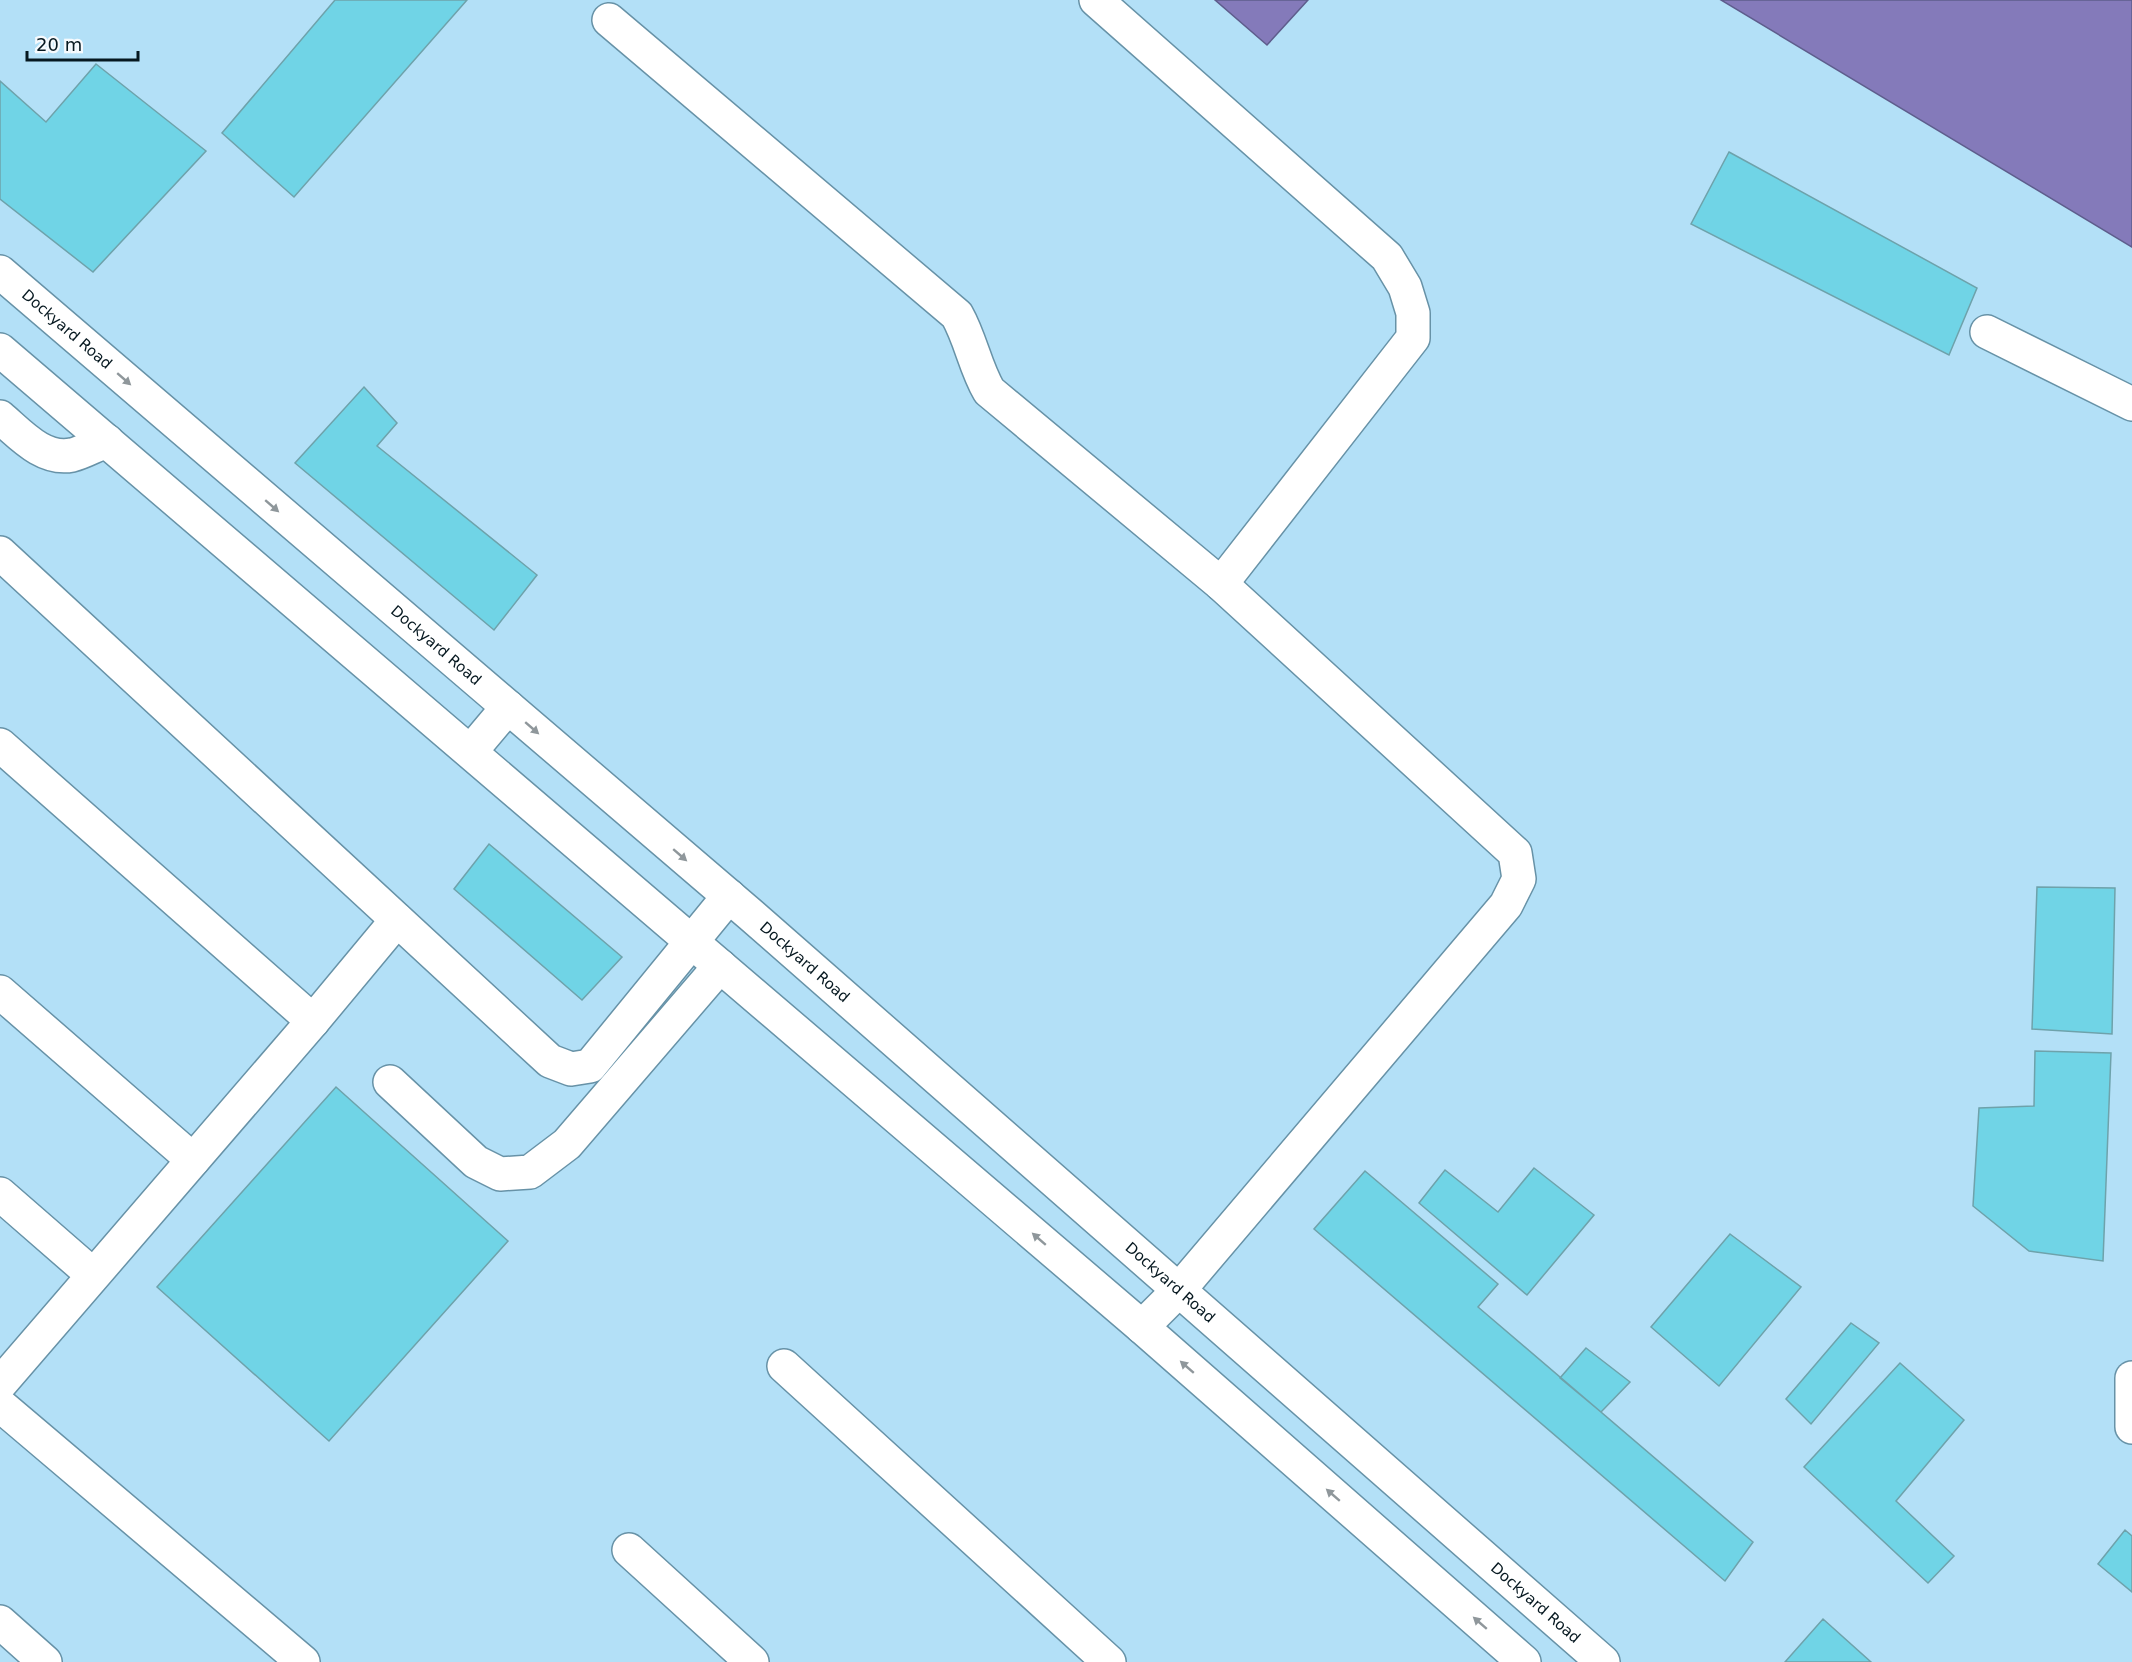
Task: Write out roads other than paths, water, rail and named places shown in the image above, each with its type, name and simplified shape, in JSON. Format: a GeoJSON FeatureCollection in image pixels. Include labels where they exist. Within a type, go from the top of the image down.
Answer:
{"type":"FeatureCollection","features":[{"type":"Feature","properties":{"kind":"street"},"geometry":{"type":"LineString","coordinates":[[1096,0],[1387,257],[1405,287],[1413,313],[1413,338],[1221,584]]}},
{"type":"Feature","properties":{"kind":"street"},"geometry":{"type":"LineString","coordinates":[[609,20],[957,315],[966,332],[978,373],[989,391],[1221,584],[1515,853],[1519,879],[1506,905],[1179,1290],[1142,1328]]}},
{"type":"Feature","properties":{"kind":"street","name":"Dockyard Road"},"geometry":{"type":"LineString","coordinates":[[0,272],[729,896],[1604,1662]]}},
{"type":"Feature","properties":{"kind":"street"},"geometry":{"type":"LineString","coordinates":[[1987,332],[2132,404]]}},
{"type":"Feature","properties":{"kind":"street"},"geometry":{"type":"LineString","coordinates":[[0,350],[693,941],[1142,1328],[1524,1662]]}},
{"type":"Feature","properties":{"kind":"street"},"geometry":{"type":"LineString","coordinates":[[0,417],[36,446],[56,455],[74,454],[107,441]]}},
{"type":"Feature","properties":{"kind":"street"},"geometry":{"type":"LineString","coordinates":[[0,553],[550,1061],[571,1069],[590,1066],[729,896]]}},
{"type":"Feature","properties":{"kind":"street"},"geometry":{"type":"LineString","coordinates":[[471,751],[508,708]]}},
{"type":"Feature","properties":{"kind":"street"},"geometry":{"type":"LineString","coordinates":[[0,745],[313,1021]]}},
{"type":"Feature","properties":{"kind":"street"},"geometry":{"type":"LineString","coordinates":[[0,1384],[313,1021],[397,920]]}},
{"type":"Feature","properties":{"kind":"street"},"geometry":{"type":"LineString","coordinates":[[390,1082],[476,1162],[500,1174],[530,1172],[567,1144],[720,966]]}},
{"type":"Feature","properties":{"kind":"street"},"geometry":{"type":"LineString","coordinates":[[0,992],[193,1160]]}},
{"type":"Feature","properties":{"kind":"street"},"geometry":{"type":"LineString","coordinates":[[0,1194],[93,1275]]}},
{"type":"Feature","properties":{"kind":"street"},"geometry":{"type":"LineString","coordinates":[[783,1366],[1109,1662]]}},
{"type":"Feature","properties":{"kind":"street"},"geometry":{"type":"LineString","coordinates":[[2132,1378],[2132,1427]]}},
{"type":"Feature","properties":{"kind":"street"},"geometry":{"type":"LineString","coordinates":[[0,1405],[303,1662]]}},
{"type":"Feature","properties":{"kind":"street"},"geometry":{"type":"LineString","coordinates":[[629,1550],[752,1662]]}},
{"type":"Feature","properties":{"kind":"street"},"geometry":{"type":"LineString","coordinates":[[0,1622],[45,1662]]}}]}
